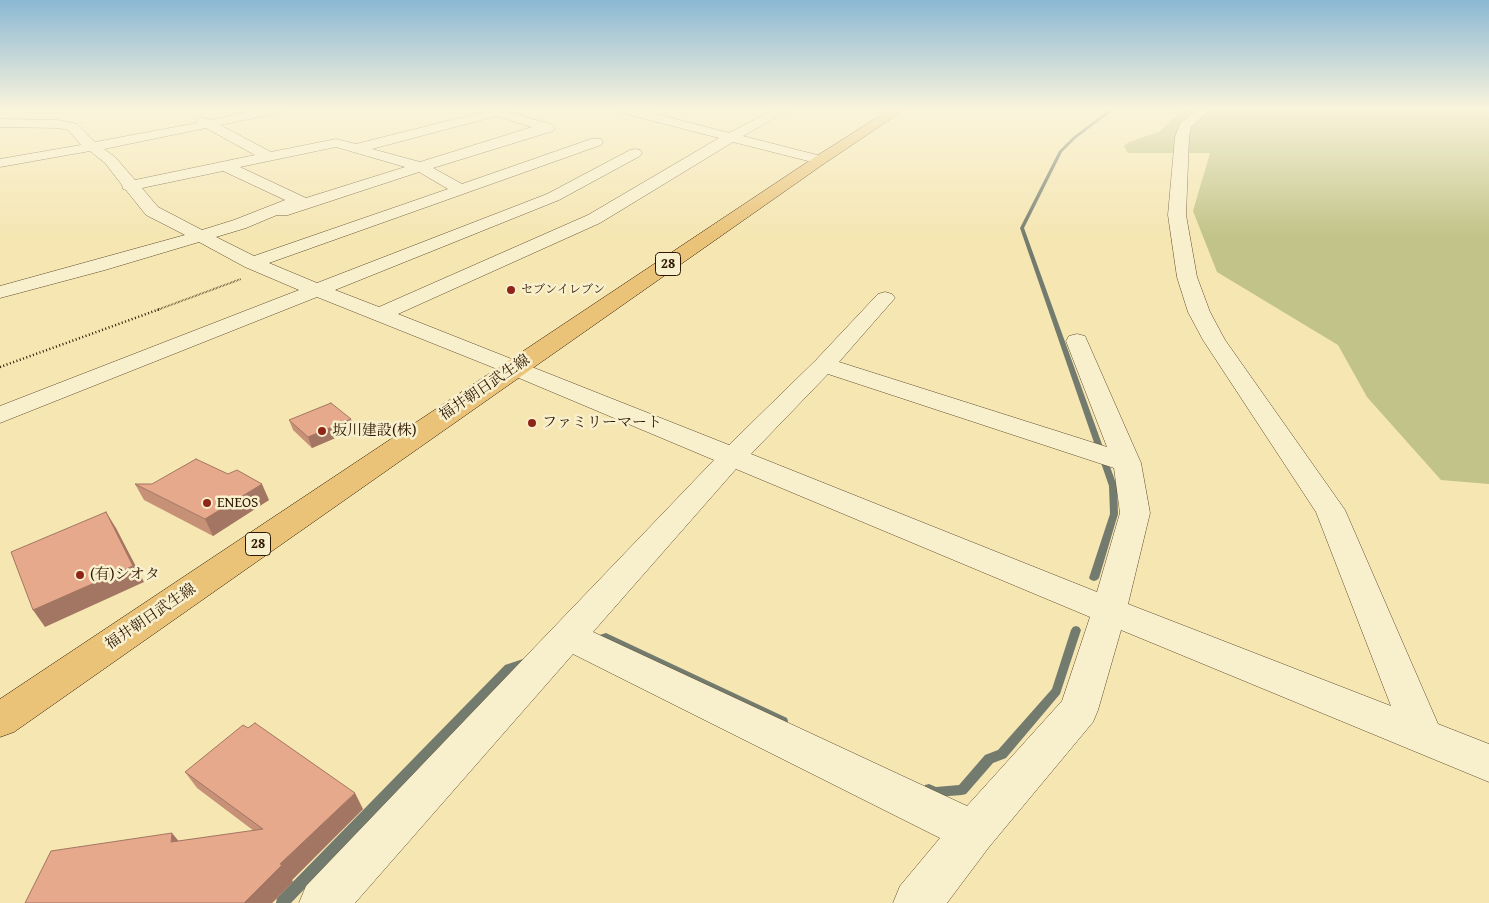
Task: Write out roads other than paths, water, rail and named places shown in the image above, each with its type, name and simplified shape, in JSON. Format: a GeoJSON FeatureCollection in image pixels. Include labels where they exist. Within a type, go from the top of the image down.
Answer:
{"type":"FeatureCollection","features":[{"type":"Feature","properties":{"kind":"main road","name":"福井朝日武生線"},"geometry":{"type":"LineString","coordinates":[[0,720],[832,152]]}},
{"type":"Feature","properties":{"kind":"street"},"geometry":{"type":"LineString","coordinates":[[0,163],[62,152]]}},
{"type":"Feature","properties":{"kind":"street"},"geometry":{"type":"LineString","coordinates":[[99,152],[110,160],[129,186],[152,211],[259,267],[515,368],[1109,611],[1489,763]]}},
{"type":"Feature","properties":{"kind":"street"},"geometry":{"type":"LineString","coordinates":[[262,152],[269,156]]}},
{"type":"Feature","properties":{"kind":"street"},"geometry":{"type":"LineString","coordinates":[[129,186],[289,152]]}},
{"type":"Feature","properties":{"kind":"street"},"geometry":{"type":"LineString","coordinates":[[371,152],[421,167],[460,190]]}},
{"type":"Feature","properties":{"kind":"street"},"geometry":{"type":"LineString","coordinates":[[0,292],[89,269],[467,152]]}},
{"type":"Feature","properties":{"kind":"street"},"geometry":{"type":"LineString","coordinates":[[259,267],[460,190],[583,152]]}},
{"type":"Feature","properties":{"kind":"street"},"geometry":{"type":"LineString","coordinates":[[0,416],[553,197],[639,154],[632,152]]}},
{"type":"Feature","properties":{"kind":"street"},"geometry":{"type":"LineString","coordinates":[[379,315],[530,233],[594,219],[706,152]]}},
{"type":"Feature","properties":{"kind":"street"},"geometry":{"type":"LineString","coordinates":[[790,152],[820,160]]}},
{"type":"Feature","properties":{"kind":"street"},"geometry":{"type":"LineString","coordinates":[[1181,152],[1177,215],[1187,277],[1200,312],[1214,340],[1309,482],[1330,510],[1423,736]]}},
{"type":"Feature","properties":{"kind":"street"},"geometry":{"type":"LineString","coordinates":[[663,162],[682,167]]}},
{"type":"Feature","properties":{"kind":"street"},"geometry":{"type":"LineString","coordinates":[[225,166],[299,200],[254,219]]}},
{"type":"Feature","properties":{"kind":"street"},"geometry":{"type":"LineString","coordinates":[[502,217],[530,233]]}},
{"type":"Feature","properties":{"kind":"street"},"geometry":{"type":"LineString","coordinates":[[323,903],[732,457],[824,365],[885,298]]}},
{"type":"Feature","properties":{"kind":"street"},"geometry":{"type":"LineString","coordinates":[[917,903],[973,832],[1079,710],[1109,611],[1135,513],[1127,463],[1077,341]]}},
{"type":"Feature","properties":{"kind":"street"},"geometry":{"type":"LineString","coordinates":[[824,365],[1127,463]]}},
{"type":"Feature","properties":{"kind":"street"},"geometry":{"type":"LineString","coordinates":[[569,636],[973,832]]}},
{"type":"Feature","properties":{"kind":"waterway"},"geometry":{"type":"LineString","coordinates":[[1060,152],[1022,228],[1113,486],[1114,514],[1094,578]]}},
{"type":"Feature","properties":{"kind":"waterway"},"geometry":{"type":"LineString","coordinates":[[929,789],[936,792],[962,790],[989,759],[1002,754],[1056,691],[1076,630]]}},
{"type":"Feature","properties":{"kind":"waterway"},"geometry":{"type":"LineString","coordinates":[[596,640],[606,637],[783,721]]}},
{"type":"Feature","properties":{"kind":"waterway"},"geometry":{"type":"LineString","coordinates":[[282,903],[509,668],[526,662]]}},
{"type":"Feature","properties":{"kind":"place","name":"セブンイレブン"},"geometry":{"type":"Point","coordinates":[511,290]}},
{"type":"Feature","properties":{"kind":"place","name":"ファミリーマート"},"geometry":{"type":"Point","coordinates":[532,423]}},
{"type":"Feature","properties":{"kind":"place","name":"坂川建設(株)"},"geometry":{"type":"Point","coordinates":[322,431]}},
{"type":"Feature","properties":{"kind":"place","name":"ENEOS"},"geometry":{"type":"Point","coordinates":[207,503]}},
{"type":"Feature","properties":{"kind":"place","name":"(有)シオタ"},"geometry":{"type":"Point","coordinates":[80,575]}}]}
